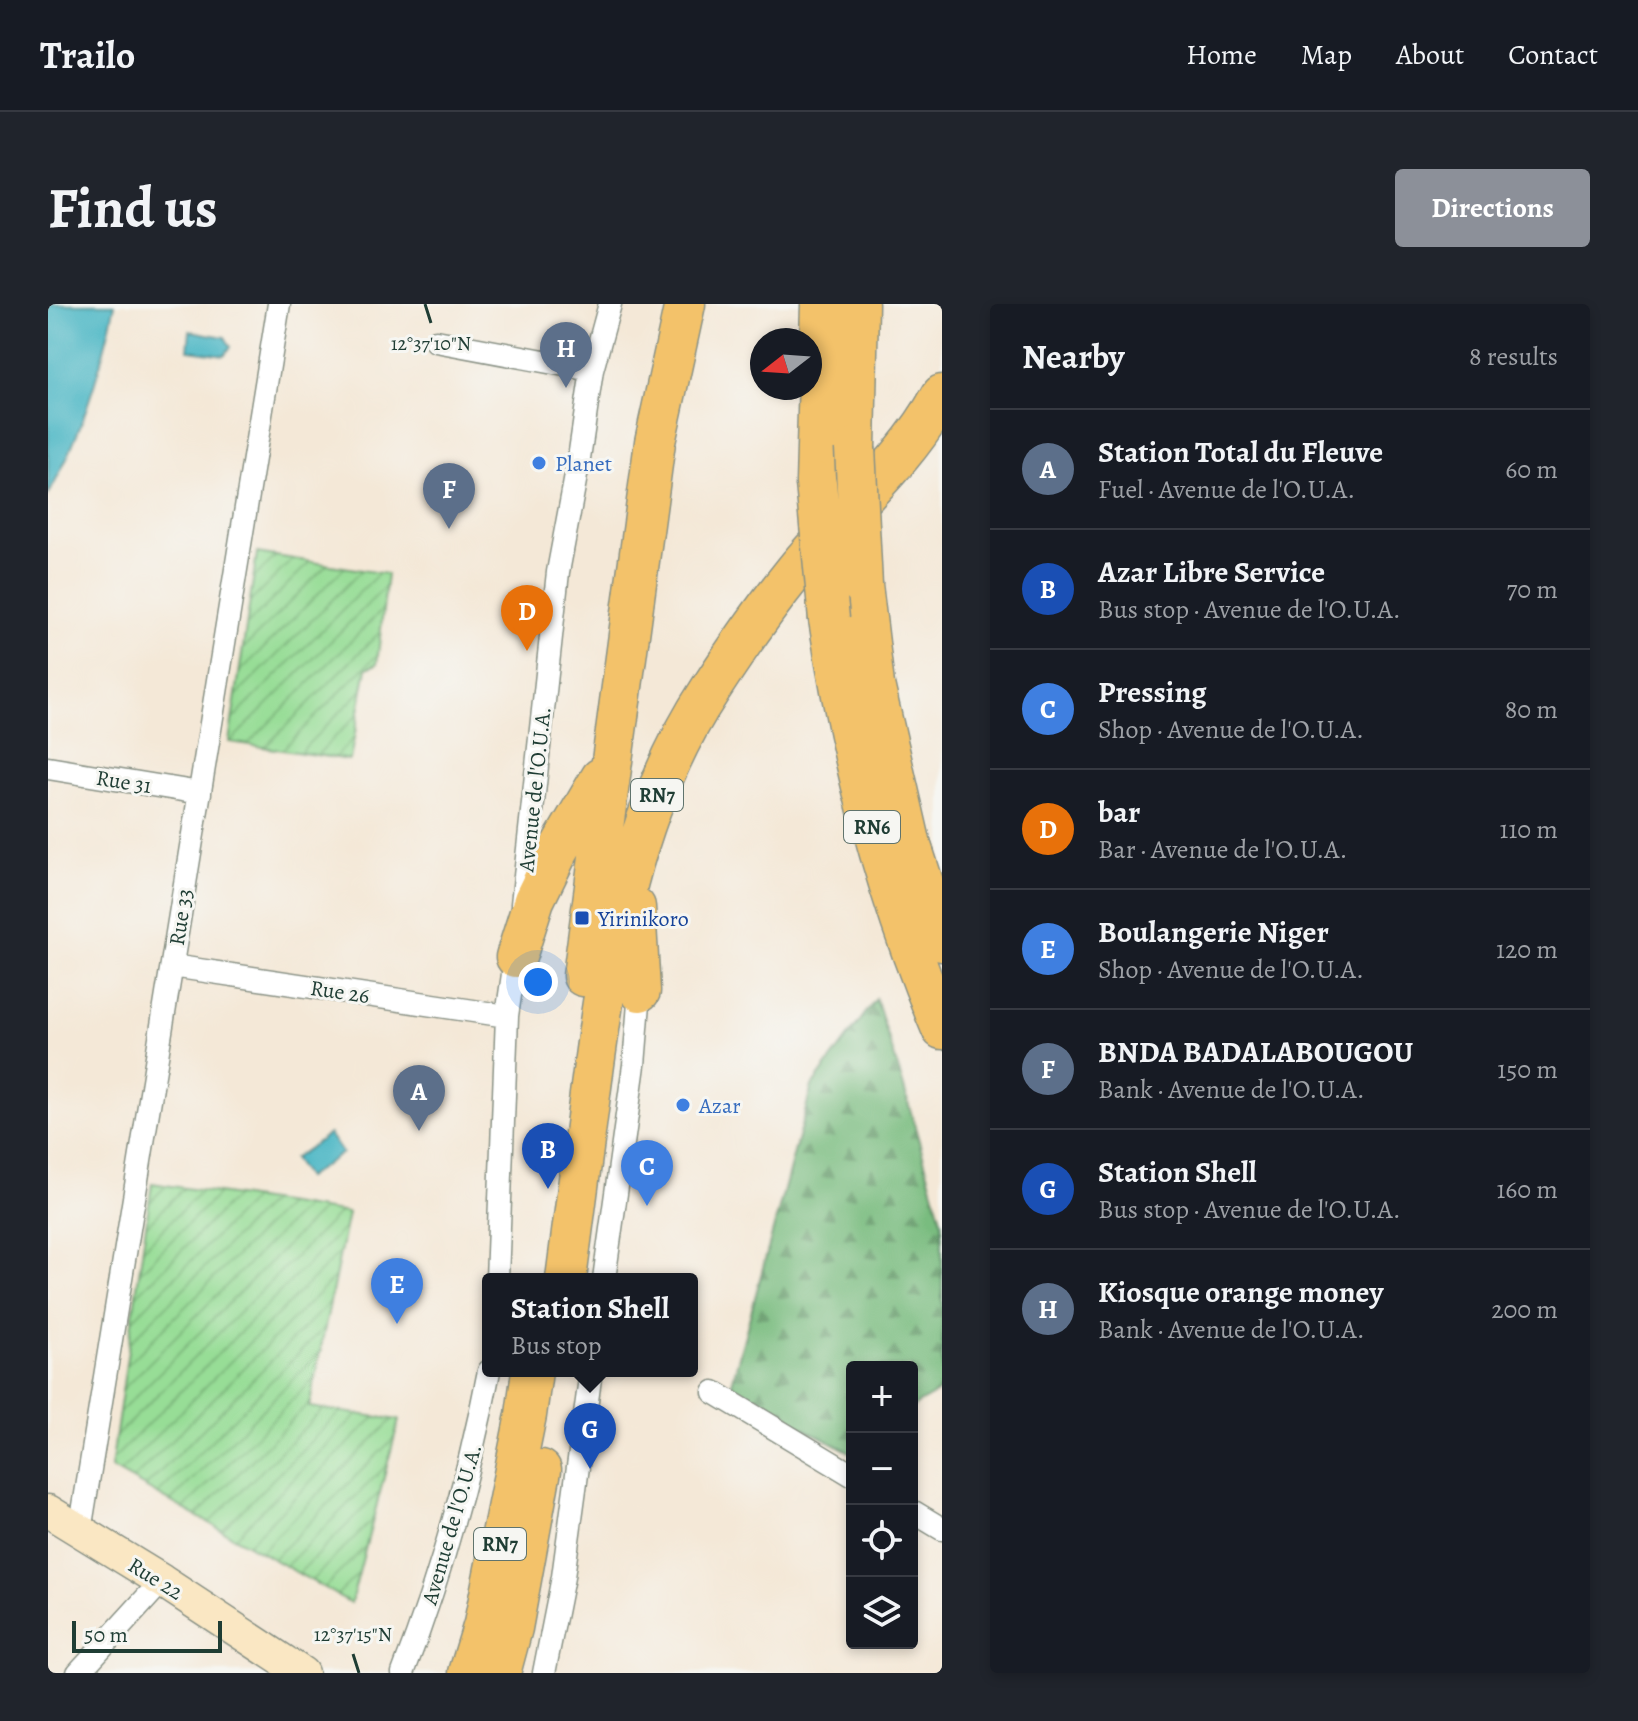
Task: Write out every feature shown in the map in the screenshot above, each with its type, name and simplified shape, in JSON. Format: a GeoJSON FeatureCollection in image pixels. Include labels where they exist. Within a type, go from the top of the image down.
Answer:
{"type":"FeatureCollection","features":[{"type":"Feature","properties":{"kind":"highway","name":"RN7"},"geometry":{"type":"LineString","coordinates":[[545,1273],[610,760],[655,442],[685,304]]}},
{"type":"Feature","properties":{"kind":"highway","name":"RN6"},"geometry":{"type":"LineString","coordinates":[[821,304],[816,483],[829,619],[841,698],[880,857],[942,1029]]}},
{"type":"Feature","properties":{"kind":"highway","name":"RN6"},"geometry":{"type":"LineString","coordinates":[[858,304],[855,448],[862,585],[874,685],[911,846],[942,941]]}},
{"type":"Feature","properties":{"kind":"highway","name":"RN7"},"geometry":{"type":"LineString","coordinates":[[567,1273],[604,987],[632,858],[679,740],[711,689],[795,571],[927,424],[942,395]]}},
{"type":"Feature","properties":{"kind":"highway"},"geometry":{"type":"LineString","coordinates":[[516,957],[534,900],[610,760]]}},
{"type":"Feature","properties":{"kind":"highway"},"geometry":{"type":"LineString","coordinates":[[632,858],[640,991]]}},
{"type":"Feature","properties":{"kind":"highway","name":"RN7"},"geometry":{"type":"LineString","coordinates":[[469,1673],[490,1594],[531,1377]]}},
{"type":"Feature","properties":{"kind":"highway","name":"RN7"},"geometry":{"type":"LineString","coordinates":[[500,1673],[537,1501],[553,1377]]}},
{"type":"Feature","properties":{"kind":"street","name":"Rue 33"},"geometry":{"type":"LineString","coordinates":[[80,1531],[279,304]]}},
{"type":"Feature","properties":{"kind":"street","name":"Avenue de l'O.U.A."},"geometry":{"type":"LineString","coordinates":[[497,1273],[507,1016],[558,572],[592,370],[610,304]]}},
{"type":"Feature","properties":{"kind":"street"},"geometry":{"type":"LineString","coordinates":[[436,341],[592,370]]}},
{"type":"Feature","properties":{"kind":"street","name":"Rue 31"},"geometry":{"type":"LineString","coordinates":[[48,768],[200,793]]}},
{"type":"Feature","properties":{"kind":"street","name":"Rue 26"},"geometry":{"type":"LineString","coordinates":[[172,966],[507,1016]]}},
{"type":"Feature","properties":{"kind":"street"},"geometry":{"type":"LineString","coordinates":[[605,1273],[634,1065],[640,991]]}},
{"type":"Feature","properties":{"kind":"street","name":"Avenue de l'O.U.A."},"geometry":{"type":"LineString","coordinates":[[403,1673],[426,1613],[473,1453],[488,1377]]}},
{"type":"Feature","properties":{"kind":"street"},"geometry":{"type":"LineString","coordinates":[[544,1673],[563,1577],[590,1377]]}},
{"type":"Feature","properties":{"kind":"street"},"geometry":{"type":"LineString","coordinates":[[714,1392],[846,1471]]}},
{"type":"Feature","properties":{"kind":"street","name":"Rue 22"},"geometry":{"type":"LineString","coordinates":[[48,1511],[302,1673]]}},
{"type":"Feature","properties":{"kind":"street"},"geometry":{"type":"LineString","coordinates":[[918,1515],[942,1529]]}},
{"type":"Feature","properties":{"kind":"street"},"geometry":{"type":"LineString","coordinates":[[78,1673],[162,1581]]}},
{"type":"Feature","properties":{"kind":"green space"},"geometry":{"type":"Polygon","coordinates":[[[257,553],[387,574],[377,664],[367,668],[350,760],[229,742],[257,553]]]}},
{"type":"Feature","properties":{"kind":"green space"},"geometry":{"type":"Polygon","coordinates":[[[876,999],[942,1223],[942,1390],[918,1404],[918,1361],[846,1361],[846,1450],[730,1390],[812,1086],[876,999]]]}},
{"type":"Feature","properties":{"kind":"green space"},"geometry":{"type":"Polygon","coordinates":[[[152,1183],[348,1213],[309,1407],[399,1420],[351,1603],[111,1468],[152,1183]]]}},
{"type":"Feature","properties":{"kind":"water"},"geometry":{"type":"Polygon","coordinates":[[[48,304],[115,304],[89,403],[48,496],[48,304]]]}},
{"type":"Feature","properties":{"kind":"water"},"geometry":{"type":"Polygon","coordinates":[[[190,331],[225,337],[231,347],[224,355],[188,350],[190,331]]]}},
{"type":"Feature","properties":{"kind":"water"},"geometry":{"type":"Polygon","coordinates":[[[329,1134],[342,1153],[306,1178],[293,1159],[329,1134]]]}},
{"type":"Feature","properties":{"kind":"place","name":"Kiosque orange money"},"geometry":{"type":"Point","coordinates":[566,388]}},
{"type":"Feature","properties":{"kind":"place","name":"Planet"},"geometry":{"type":"Point","coordinates":[539,463]}},
{"type":"Feature","properties":{"kind":"place","name":"BNDA BADALABOUGOU"},"geometry":{"type":"Point","coordinates":[449,529]}},
{"type":"Feature","properties":{"kind":"place","name":"bar"},"geometry":{"type":"Point","coordinates":[527,651]}},
{"type":"Feature","properties":{"kind":"place","name":"Yirinikoro"},"geometry":{"type":"Point","coordinates":[582,918]}},
{"type":"Feature","properties":{"kind":"place","name":"Azar"},"geometry":{"type":"Point","coordinates":[683,1105]}},
{"type":"Feature","properties":{"kind":"place","name":"Station Total du Fleuve"},"geometry":{"type":"Point","coordinates":[419,1131]}},
{"type":"Feature","properties":{"kind":"place","name":"Azar Libre Service"},"geometry":{"type":"Point","coordinates":[548,1189]}},
{"type":"Feature","properties":{"kind":"place","name":"Pressing"},"geometry":{"type":"Point","coordinates":[647,1206]}},
{"type":"Feature","properties":{"kind":"place","name":"Boulangerie Niger"},"geometry":{"type":"Point","coordinates":[397,1324]}},
{"type":"Feature","properties":{"kind":"place","name":"Station Shell"},"geometry":{"type":"Point","coordinates":[590,1469]}}]}
